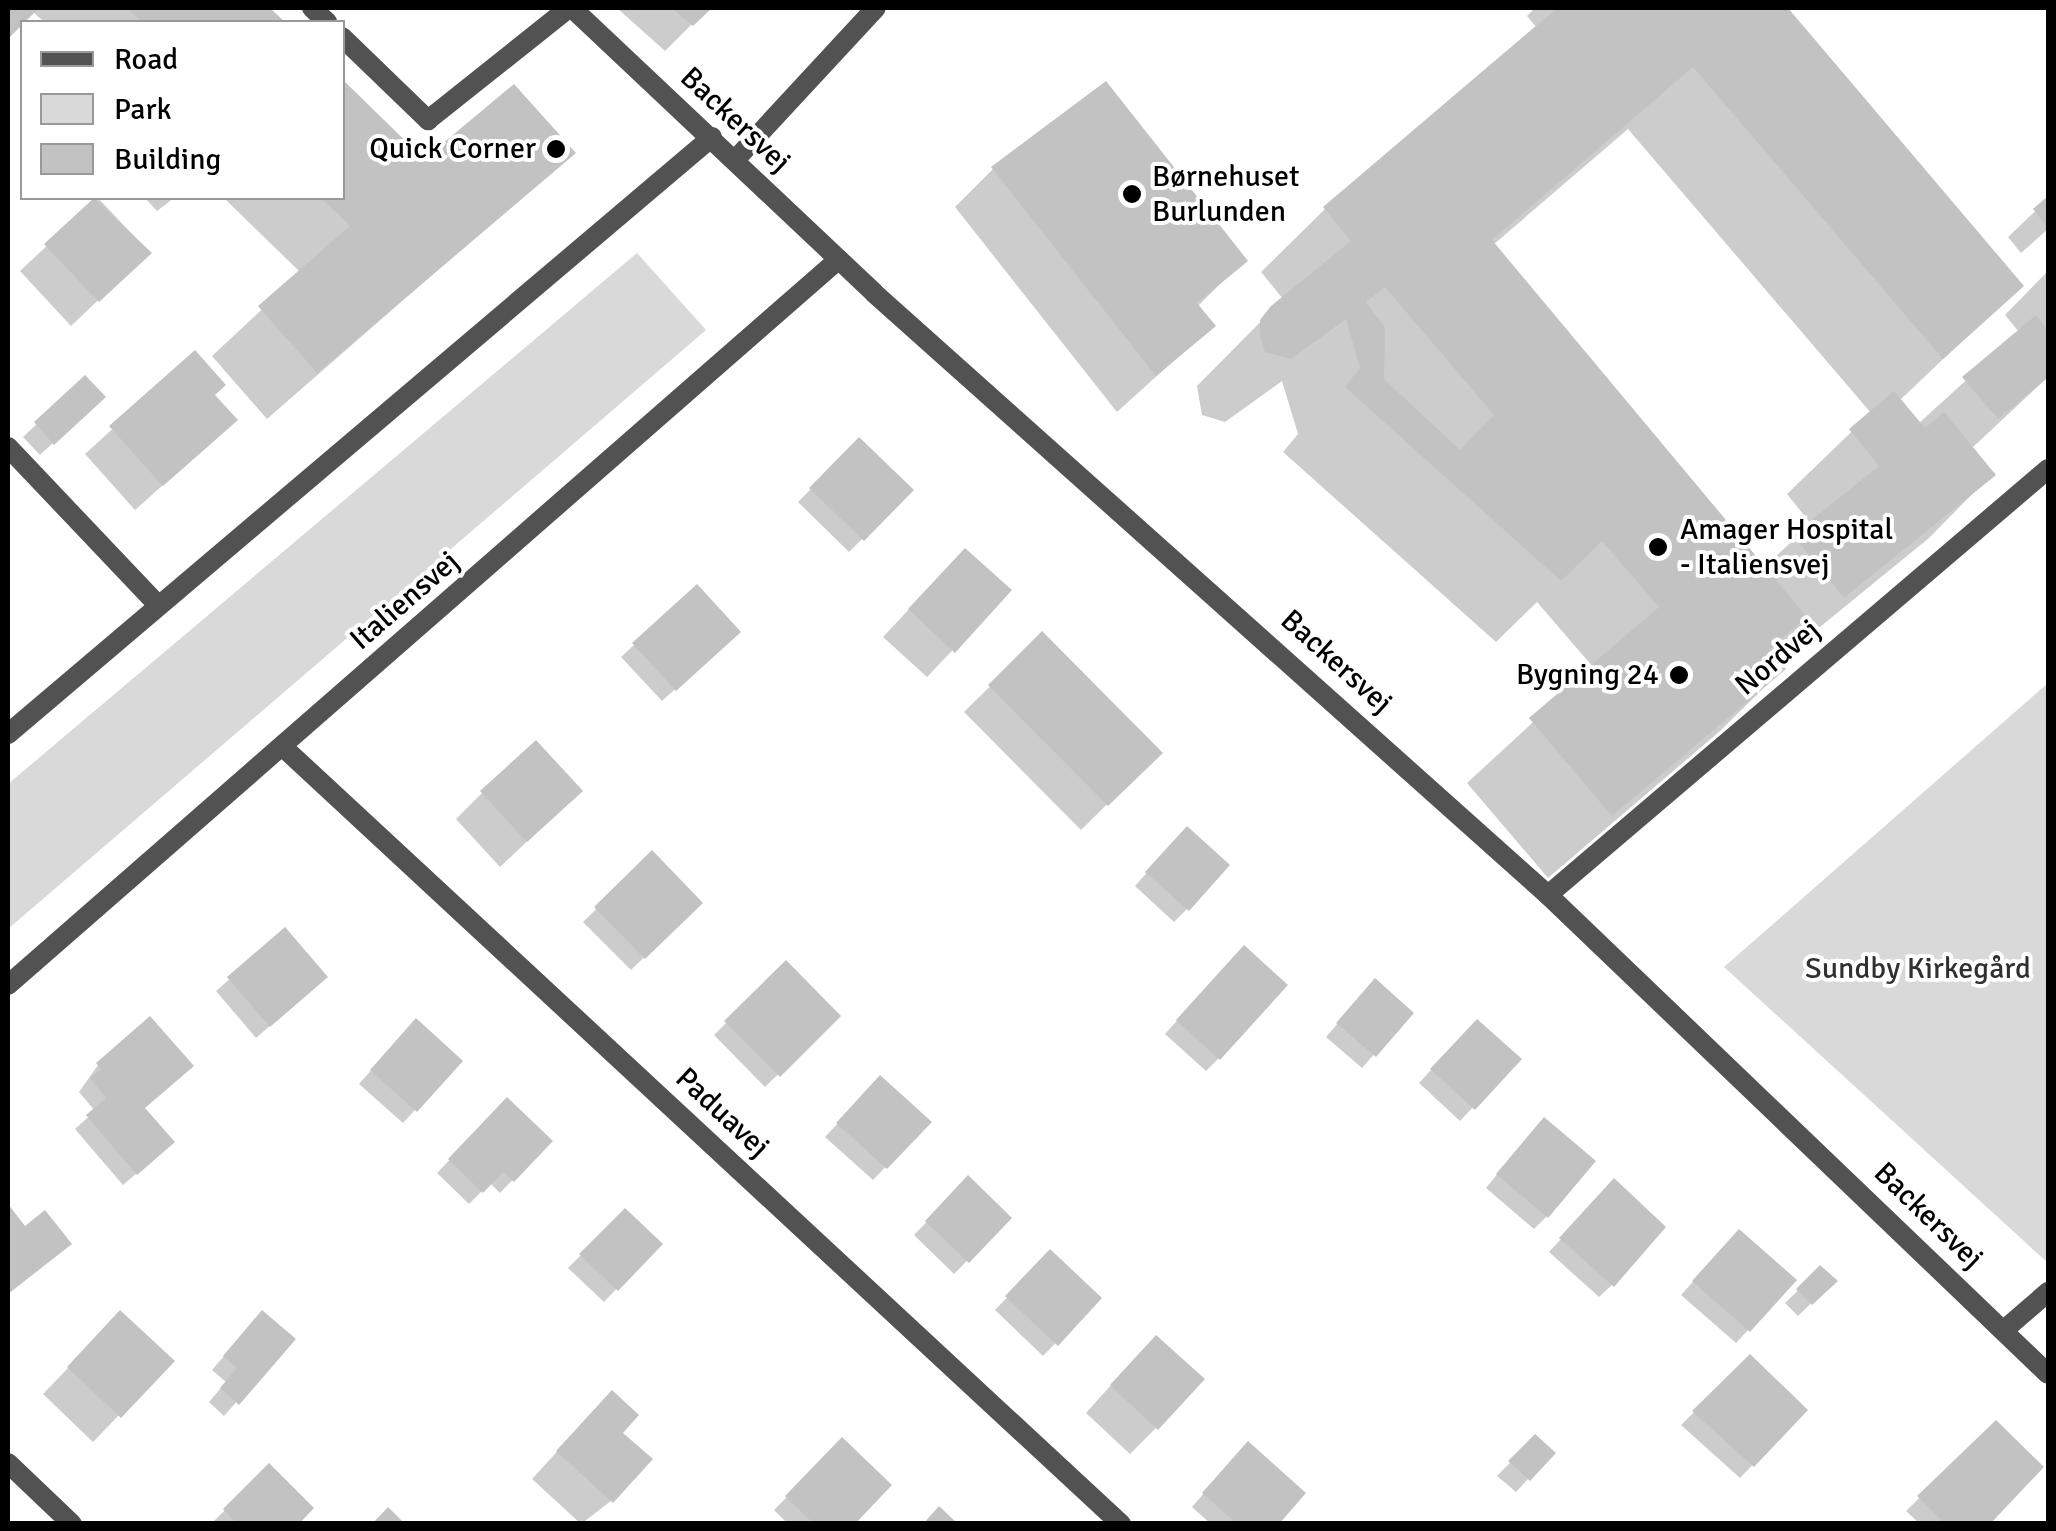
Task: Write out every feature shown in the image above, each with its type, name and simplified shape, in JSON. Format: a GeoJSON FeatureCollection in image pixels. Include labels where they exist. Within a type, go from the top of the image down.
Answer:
{"type":"FeatureCollection","features":[{"type":"Feature","properties":{"kind":"street"},"geometry":{"type":"LineString","coordinates":[[345,40],[428,120],[570,8]]}},
{"type":"Feature","properties":{"kind":"street","name":"Backersvej"},"geometry":{"type":"LineString","coordinates":[[570,8],[839,259],[1548,895],[2048,1374]]}},
{"type":"Feature","properties":{"kind":"street"},"geometry":{"type":"LineString","coordinates":[[735,160],[876,8]]}},
{"type":"Feature","properties":{"kind":"street"},"geometry":{"type":"LineString","coordinates":[[8,734],[712,137]]}},
{"type":"Feature","properties":{"kind":"street","name":"Italiensvej"},"geometry":{"type":"LineString","coordinates":[[8,984],[839,259]]}},
{"type":"Feature","properties":{"kind":"street"},"geometry":{"type":"LineString","coordinates":[[8,447],[158,605]]}},
{"type":"Feature","properties":{"kind":"street","name":"Nordvej"},"geometry":{"type":"LineString","coordinates":[[1548,895],[2048,469]]}},
{"type":"Feature","properties":{"kind":"street","name":"Paduavej"},"geometry":{"type":"LineString","coordinates":[[284,747],[1121,1524]]}},
{"type":"Feature","properties":{"kind":"street"},"geometry":{"type":"LineString","coordinates":[[2004,1330],[2048,1292]]}},
{"type":"Feature","properties":{"kind":"street"},"geometry":{"type":"LineString","coordinates":[[8,1462],[72,1524]]}},
{"type":"Feature","properties":{"kind":"green space"},"geometry":{"type":"Polygon","coordinates":[[[637,253],[706,330],[8,929],[8,784],[637,253]]]}},
{"type":"Feature","properties":{"kind":"green space","name":"Sundby Kirkegård"},"geometry":{"type":"Polygon","coordinates":[[[2048,683],[2048,1263],[1724,967],[2048,683]]]}},
{"type":"Feature","properties":{"kind":"building"},"geometry":{"type":"Polygon","coordinates":[[[8,8],[39,8],[27,20],[20,20],[20,27],[8,39],[8,8]]]}},
{"type":"Feature","properties":{"kind":"building"},"geometry":{"type":"Polygon","coordinates":[[[127,8],[270,8],[283,20],[140,20],[127,8]]]}},
{"type":"Feature","properties":{"kind":"building"},"geometry":{"type":"Polygon","coordinates":[[[672,8],[712,8],[693,26],[672,8]]]}},
{"type":"Feature","properties":{"kind":"building","name":"Amager Hospital - Italiensvej"},"geometry":{"type":"Polygon","coordinates":[[[1557,8],[1788,8],[2024,286],[1943,359],[1693,67],[1492,240],[1807,617],[1769,649],[1786,669],[1612,816],[1529,718],[1659,607],[1602,541],[1561,581],[1345,387],[1360,368],[1346,319],[1291,359],[1265,352],[1260,320],[1271,306],[1351,241],[1323,207],[1557,8]],[[1385,287],[1366,302],[1385,328],[1384,379],[1460,450],[1494,415],[1385,287]]]}},
{"type":"Feature","properties":{"kind":"building"},"geometry":{"type":"Polygon","coordinates":[[[1106,81],[1248,261],[1197,303],[1216,326],[1156,376],[991,167],[1106,81]]]}},
{"type":"Feature","properties":{"kind":"building"},"geometry":{"type":"Polygon","coordinates":[[[345,82],[424,159],[514,84],[576,153],[317,373],[258,306],[350,226],[323,200],[345,200],[345,82]]]}},
{"type":"Feature","properties":{"kind":"building"},"geometry":{"type":"Polygon","coordinates":[[[2048,196],[2048,228],[2033,209],[2048,196]]]}},
{"type":"Feature","properties":{"kind":"building"},"geometry":{"type":"Polygon","coordinates":[[[96,200],[152,253],[99,302],[44,244],[96,200]]]}},
{"type":"Feature","properties":{"kind":"building"},"geometry":{"type":"Polygon","coordinates":[[[2036,315],[2048,331],[2048,377],[1998,419],[1962,377],[2036,315]]]}},
{"type":"Feature","properties":{"kind":"building"},"geometry":{"type":"Polygon","coordinates":[[[195,350],[226,385],[215,395],[238,420],[163,486],[109,426],[195,350]]]}},
{"type":"Feature","properties":{"kind":"building"},"geometry":{"type":"Polygon","coordinates":[[[85,375],[106,397],[54,445],[34,422],[85,375]]]}},
{"type":"Feature","properties":{"kind":"building"},"geometry":{"type":"Polygon","coordinates":[[[1894,391],[1925,428],[1944,412],[1996,475],[1844,598],[1793,535],[1879,466],[1849,429],[1894,391]]]}},
{"type":"Feature","properties":{"kind":"building"},"geometry":{"type":"Polygon","coordinates":[[[859,437],[914,490],[864,541],[809,488],[859,437]]]}},
{"type":"Feature","properties":{"kind":"building"},"geometry":{"type":"Polygon","coordinates":[[[965,548],[1012,590],[955,653],[908,609],[965,548]]]}},
{"type":"Feature","properties":{"kind":"building"},"geometry":{"type":"Polygon","coordinates":[[[697,584],[741,632],[676,691],[632,643],[697,584]]]}},
{"type":"Feature","properties":{"kind":"building"},"geometry":{"type":"Polygon","coordinates":[[[1042,631],[1163,753],[1108,806],[988,685],[1042,631]]]}},
{"type":"Feature","properties":{"kind":"building"},"geometry":{"type":"Polygon","coordinates":[[[536,740],[583,791],[527,842],[480,791],[536,740]]]}},
{"type":"Feature","properties":{"kind":"building"},"geometry":{"type":"Polygon","coordinates":[[[1187,826],[1230,865],[1189,911],[1145,872],[1187,826]]]}},
{"type":"Feature","properties":{"kind":"building"},"geometry":{"type":"Polygon","coordinates":[[[652,850],[703,903],[645,959],[594,907],[652,850]]]}},
{"type":"Feature","properties":{"kind":"building"},"geometry":{"type":"Polygon","coordinates":[[[285,927],[328,977],[270,1027],[227,977],[285,927]]]}},
{"type":"Feature","properties":{"kind":"building"},"geometry":{"type":"Polygon","coordinates":[[[1244,945],[1288,985],[1220,1060],[1176,1020],[1244,945]]]}},
{"type":"Feature","properties":{"kind":"building"},"geometry":{"type":"Polygon","coordinates":[[[786,960],[841,1016],[780,1077],[724,1021],[786,960]]]}},
{"type":"Feature","properties":{"kind":"building"},"geometry":{"type":"Polygon","coordinates":[[[1375,978],[1414,1013],[1376,1057],[1336,1023],[1375,978]]]}},
{"type":"Feature","properties":{"kind":"building"},"geometry":{"type":"Polygon","coordinates":[[[150,1016],[194,1066],[145,1108],[175,1142],[137,1175],[86,1115],[106,1098],[90,1078],[101,1069],[96,1063],[150,1016]]]}},
{"type":"Feature","properties":{"kind":"building"},"geometry":{"type":"Polygon","coordinates":[[[416,1018],[463,1061],[417,1112],[370,1070],[416,1018]]]}},
{"type":"Feature","properties":{"kind":"building"},"geometry":{"type":"Polygon","coordinates":[[[1477,1019],[1522,1059],[1475,1110],[1430,1069],[1477,1019]]]}},
{"type":"Feature","properties":{"kind":"building"},"geometry":{"type":"Polygon","coordinates":[[[880,1075],[932,1122],[887,1169],[836,1123],[880,1075]]]}},
{"type":"Feature","properties":{"kind":"building"},"geometry":{"type":"Polygon","coordinates":[[[507,1097],[553,1141],[514,1182],[503,1172],[483,1193],[448,1159],[507,1097]]]}},
{"type":"Feature","properties":{"kind":"building"},"geometry":{"type":"Polygon","coordinates":[[[1544,1117],[1596,1161],[1548,1218],[1496,1174],[1544,1117]]]}},
{"type":"Feature","properties":{"kind":"building"},"geometry":{"type":"Polygon","coordinates":[[[968,1175],[1012,1218],[969,1263],[925,1221],[968,1175]]]}},
{"type":"Feature","properties":{"kind":"building"},"geometry":{"type":"Polygon","coordinates":[[[1614,1178],[1666,1227],[1614,1287],[1559,1238],[1614,1178]]]}},
{"type":"Feature","properties":{"kind":"building"},"geometry":{"type":"Polygon","coordinates":[[[8,1204],[25,1226],[45,1210],[72,1244],[8,1294],[8,1204]]]}},
{"type":"Feature","properties":{"kind":"building"},"geometry":{"type":"Polygon","coordinates":[[[625,1208],[663,1244],[618,1291],[579,1254],[625,1208]]]}},
{"type":"Feature","properties":{"kind":"building"},"geometry":{"type":"Polygon","coordinates":[[[1739,1229],[1797,1280],[1750,1332],[1692,1281],[1739,1229]]]}},
{"type":"Feature","properties":{"kind":"building"},"geometry":{"type":"Polygon","coordinates":[[[1050,1249],[1102,1298],[1058,1346],[1005,1296],[1050,1249]]]}},
{"type":"Feature","properties":{"kind":"building"},"geometry":{"type":"Polygon","coordinates":[[[1820,1265],[1838,1281],[1812,1305],[1796,1289],[1820,1265]]]}},
{"type":"Feature","properties":{"kind":"building"},"geometry":{"type":"Polygon","coordinates":[[[120,1310],[175,1361],[121,1418],[67,1367],[120,1310]]]}},
{"type":"Feature","properties":{"kind":"building"},"geometry":{"type":"Polygon","coordinates":[[[262,1310],[296,1339],[239,1405],[220,1388],[237,1368],[223,1356],[262,1310]]]}},
{"type":"Feature","properties":{"kind":"building"},"geometry":{"type":"Polygon","coordinates":[[[1156,1335],[1205,1379],[1158,1430],[1110,1385],[1156,1335]]]}},
{"type":"Feature","properties":{"kind":"building"},"geometry":{"type":"Polygon","coordinates":[[[1750,1354],[1808,1410],[1754,1467],[1692,1411],[1750,1354]]]}},
{"type":"Feature","properties":{"kind":"building"},"geometry":{"type":"Polygon","coordinates":[[[612,1390],[639,1415],[623,1433],[653,1459],[613,1503],[556,1451],[612,1390]]]}},
{"type":"Feature","properties":{"kind":"building"},"geometry":{"type":"Polygon","coordinates":[[[1996,1420],[2044,1467],[1990,1524],[1945,1524],[1917,1496],[1996,1420]]]}},
{"type":"Feature","properties":{"kind":"building"},"geometry":{"type":"Polygon","coordinates":[[[1535,1434],[1556,1453],[1530,1481],[1508,1461],[1535,1434]]]}},
{"type":"Feature","properties":{"kind":"building"},"geometry":{"type":"Polygon","coordinates":[[[842,1437],[892,1485],[855,1524],[814,1524],[785,1496],[842,1437]]]}},
{"type":"Feature","properties":{"kind":"building"},"geometry":{"type":"Polygon","coordinates":[[[1248,1441],[1306,1493],[1279,1524],[1237,1524],[1202,1493],[1248,1441]]]}},
{"type":"Feature","properties":{"kind":"building"},"geometry":{"type":"Polygon","coordinates":[[[269,1463],[314,1508],[299,1524],[237,1524],[223,1509],[269,1463]]]}},
{"type":"Feature","properties":{"kind":"building"},"geometry":{"type":"Polygon","coordinates":[[[939,1506],[958,1524],[923,1524],[939,1506]]]}},
{"type":"Feature","properties":{"kind":"building"},"geometry":{"type":"Polygon","coordinates":[[[388,1507],[405,1524],[372,1524],[388,1507]]]}},
{"type":"Feature","properties":{"kind":"place","name":"Quick Corner"},"geometry":{"type":"Point","coordinates":[556,149]}},
{"type":"Feature","properties":{"kind":"place","name":"Børnehuset Burlunden"},"geometry":{"type":"Point","coordinates":[1132,194]}},
{"type":"Feature","properties":{"kind":"place","name":"Amager Hospital - Italiensvej"},"geometry":{"type":"Point","coordinates":[1658,547]}},
{"type":"Feature","properties":{"kind":"place","name":"Bygning 24"},"geometry":{"type":"Point","coordinates":[1679,675]}}]}
